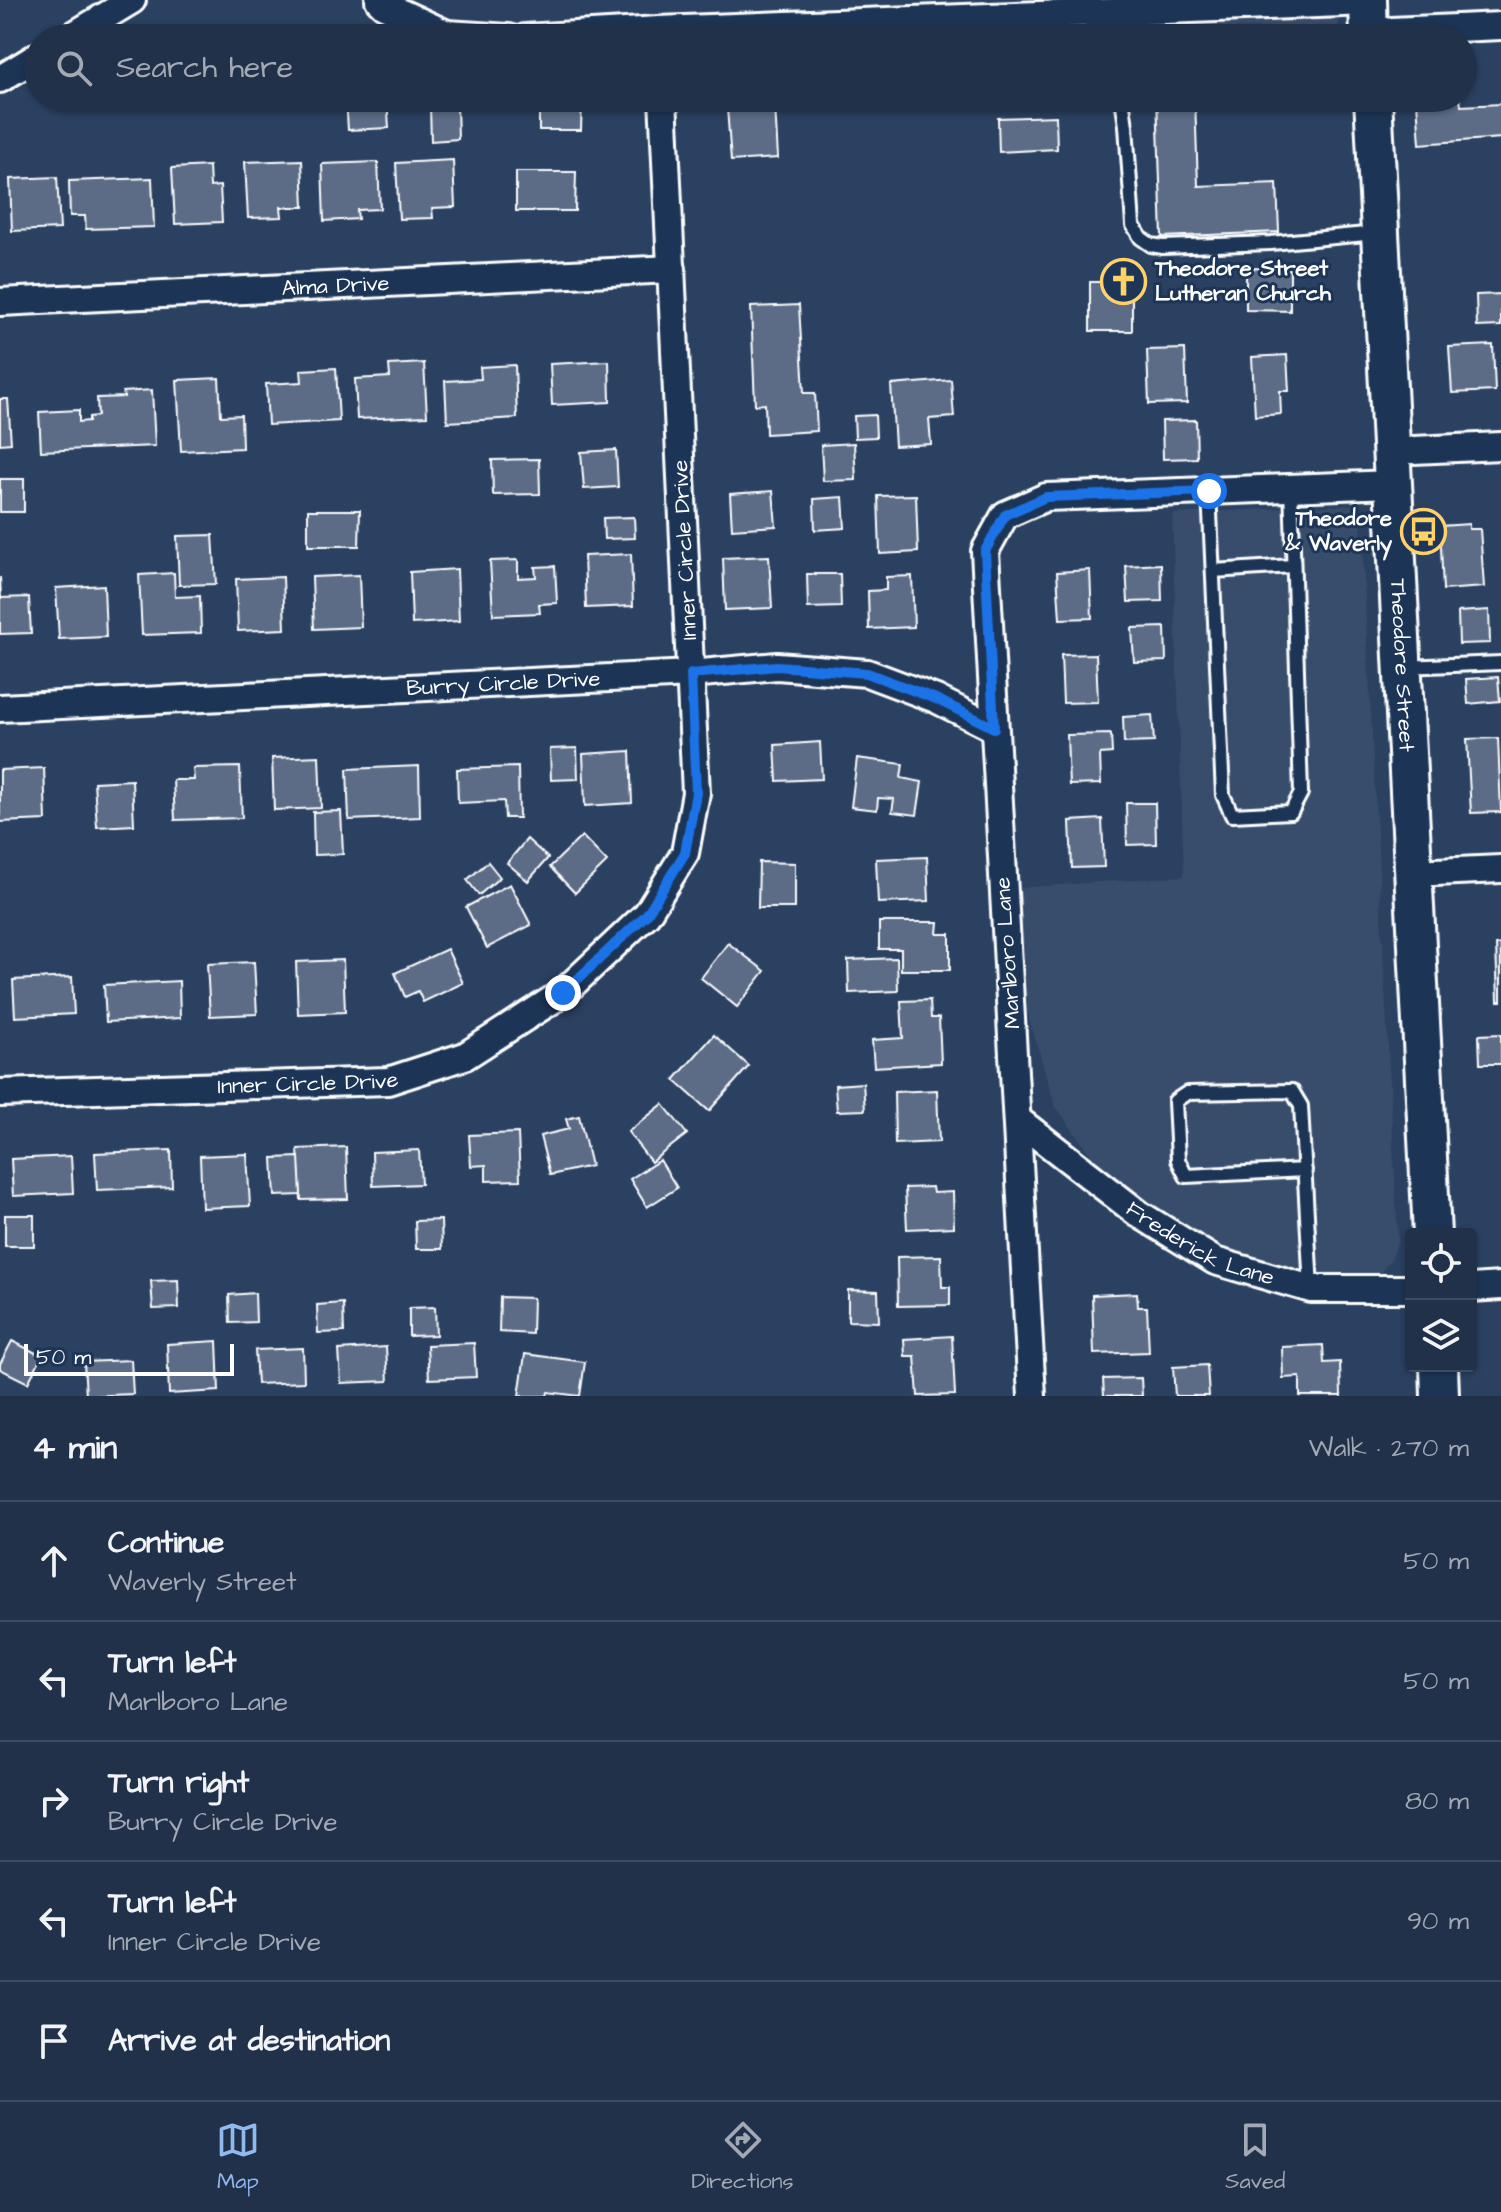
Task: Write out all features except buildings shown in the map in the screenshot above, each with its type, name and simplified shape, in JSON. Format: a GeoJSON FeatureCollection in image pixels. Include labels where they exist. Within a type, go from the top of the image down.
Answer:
{"type":"FeatureCollection","features":[{"type":"Feature","properties":{"kind":"main road","name":"Theodore Street"},"geometry":{"type":"LineString","coordinates":[[1374,112],[1432,1228]]}},
{"type":"Feature","properties":{"kind":"main road"},"geometry":{"type":"LineString","coordinates":[[1439,1372],[1440,1396]]}},
{"type":"Feature","properties":{"kind":"street"},"geometry":{"type":"LineString","coordinates":[[92,24],[132,0]]}},
{"type":"Feature","properties":{"kind":"street"},"geometry":{"type":"LineString","coordinates":[[379,0],[425,24]]}},
{"type":"Feature","properties":{"kind":"street"},"geometry":{"type":"LineString","coordinates":[[1112,24],[1147,5],[1468,24]]}},
{"type":"Feature","properties":{"kind":"street"},"geometry":{"type":"LineString","coordinates":[[1477,25],[1501,26]]}},
{"type":"Feature","properties":{"kind":"street"},"geometry":{"type":"LineString","coordinates":[[0,79],[24,64]]}},
{"type":"Feature","properties":{"kind":"street","name":"Inner Circle Drive"},"geometry":{"type":"LineString","coordinates":[[0,1093],[388,1081],[465,1056],[563,993],[647,914],[685,853],[696,793],[664,112]]}},
{"type":"Feature","properties":{"kind":"street","name":"Alma Drive"},"geometry":{"type":"LineString","coordinates":[[0,302],[672,269]]}},
{"type":"Feature","properties":{"kind":"street"},"geometry":{"type":"LineString","coordinates":[[1209,491],[1291,487],[1501,446]]}},
{"type":"Feature","properties":{"kind":"street","name":"Marlboro Lane"},"geometry":{"type":"LineString","coordinates":[[1032,1396],[985,551],[1005,515],[1046,497],[1209,491]]}},
{"type":"Feature","properties":{"kind":"street","name":"Burry Circle Drive"},"geometry":{"type":"LineString","coordinates":[[0,708],[691,674],[777,666],[867,673],[936,699],[994,728]]}},
{"type":"Feature","properties":{"kind":"street"},"geometry":{"type":"LineString","coordinates":[[1413,873],[1501,869]]}},
{"type":"Feature","properties":{"kind":"street","name":"Frederick Lane"},"geometry":{"type":"LineString","coordinates":[[1018,1120],[1139,1214],[1215,1261],[1311,1289],[1405,1289]]}},
{"type":"Feature","properties":{"kind":"street"},"geometry":{"type":"LineString","coordinates":[[1477,1288],[1501,1286]]}},
{"type":"Feature","properties":{"kind":"lane"},"geometry":{"type":"LineString","coordinates":[[1124,112],[1133,225],[1141,238],[1151,245],[1202,247],[1380,233]]}},
{"type":"Feature","properties":{"kind":"lane"},"geometry":{"type":"LineString","coordinates":[[1209,491],[1223,795],[1232,815],[1291,812],[1301,793],[1291,487]]}},
{"type":"Feature","properties":{"kind":"lane"},"geometry":{"type":"LineString","coordinates":[[1213,571],[1293,566]]}},
{"type":"Feature","properties":{"kind":"lane"},"geometry":{"type":"LineString","coordinates":[[1402,667],[1501,663]]}},
{"type":"Feature","properties":{"kind":"lane"},"geometry":{"type":"LineString","coordinates":[[1305,1170],[1186,1176],[1178,1160],[1175,1101],[1187,1093],[1292,1091],[1301,1106],[1305,1170],[1311,1289]]}},
{"type":"Feature","properties":{"kind":"shaded area"},"geometry":{"type":"Polygon","coordinates":[[[1136,0],[1337,0],[1339,24],[1137,24],[1136,0]]]}},
{"type":"Feature","properties":{"kind":"shaded area"},"geometry":{"type":"Polygon","coordinates":[[[1360,504],[1398,1241],[1391,1259],[1381,1272],[1356,1280],[1330,1283],[1236,1260],[1143,1204],[1097,1164],[1055,1105],[1027,1011],[1019,888],[1184,876],[1172,514],[1360,504]]]}},
{"type":"Feature","properties":{"kind":"place","name":"Theodore Street Lutheran Church"},"geometry":{"type":"Point","coordinates":[1124,281]}},
{"type":"Feature","properties":{"kind":"place","name":"Theodore & Waverly"},"geometry":{"type":"Point","coordinates":[1423,531]}},
{"type":"Feature","properties":{"kind":"route"},"geometry":{"type":"LineString","coordinates":[[563,993],[647,914],[685,853],[696,793],[691,674],[777,666],[867,673],[936,699],[994,728],[985,551],[1005,515],[1046,497],[1209,491]]}}]}
